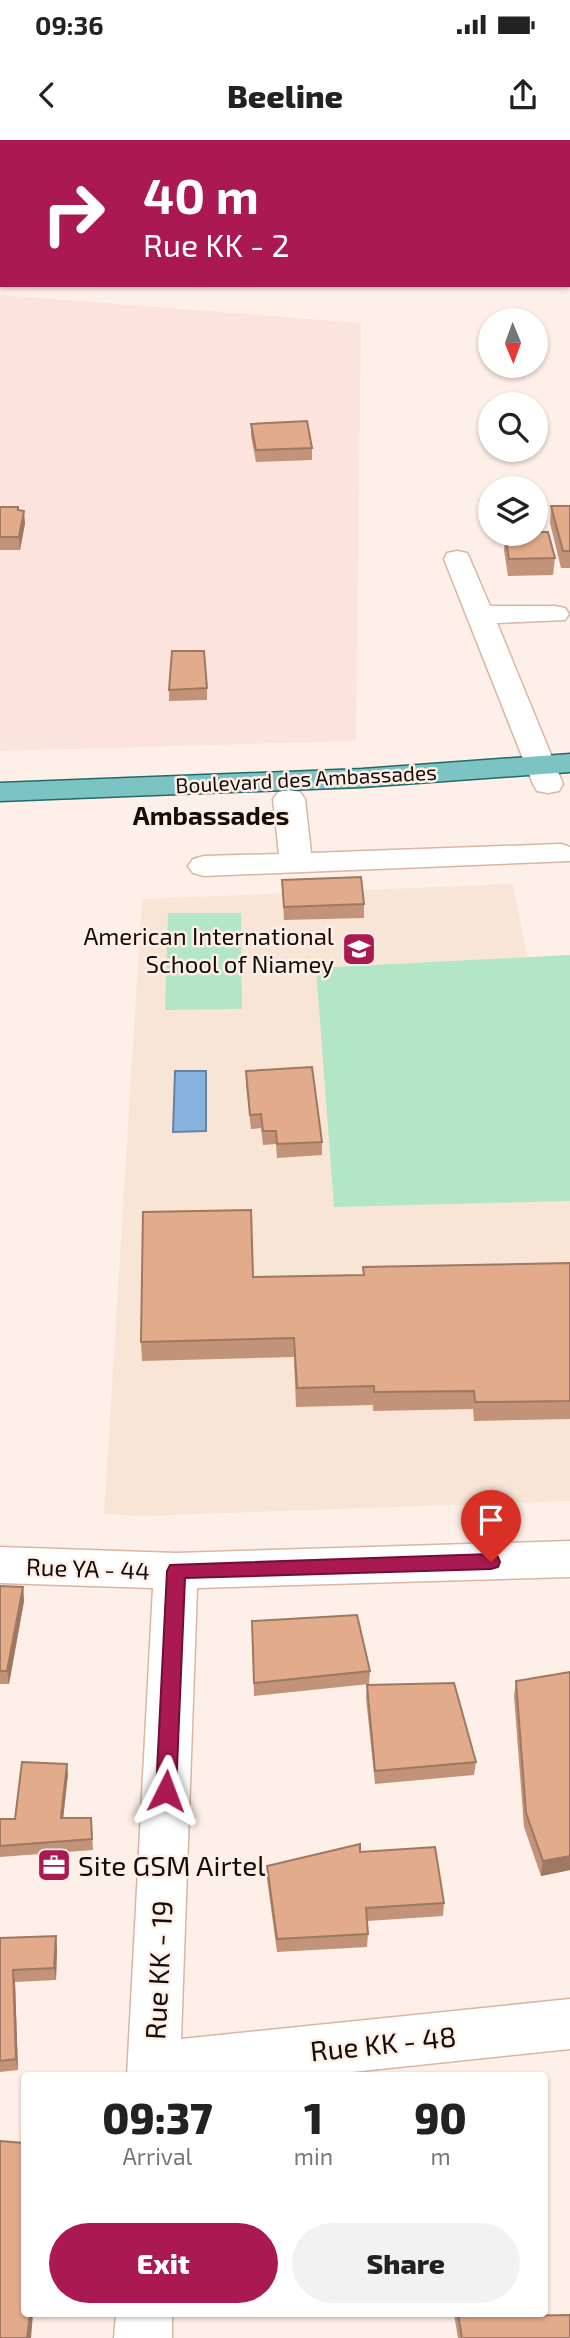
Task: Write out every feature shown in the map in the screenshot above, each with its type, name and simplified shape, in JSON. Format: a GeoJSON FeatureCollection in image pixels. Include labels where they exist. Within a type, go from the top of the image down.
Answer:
{"type":"FeatureCollection","features":[{"type":"Feature","properties":{"kind":"main road","name":"Boulevard des Ambassades"},"geometry":{"type":"LineString","coordinates":[[0,792],[557,773]]}},
{"type":"Feature","properties":{"kind":"main road","name":"Boulevard des Ambassades"},"geometry":{"type":"LineString","coordinates":[[0,800],[182,802],[289,799],[557,773]]}},
{"type":"Feature","properties":{"kind":"street"},"geometry":{"type":"LineString","coordinates":[[457,559],[479,615],[557,773]]}},
{"type":"Feature","properties":{"kind":"street"},"geometry":{"type":"LineString","coordinates":[[479,615],[565,612]]}},
{"type":"Feature","properties":{"kind":"street"},"geometry":{"type":"LineString","coordinates":[[289,799],[296,863]]}},
{"type":"Feature","properties":{"kind":"street"},"geometry":{"type":"LineString","coordinates":[[204,866],[561,854]]}},
{"type":"Feature","properties":{"kind":"street","name":"Rue YA - 44"},"geometry":{"type":"LineString","coordinates":[[0,1565],[176,1571],[570,1559]]}},
{"type":"Feature","properties":{"kind":"street","name":"Rue KK - 19"},"geometry":{"type":"LineString","coordinates":[[153,2071],[176,1571]]}},
{"type":"Feature","properties":{"kind":"street","name":"Rue KK - 48"},"geometry":{"type":"LineString","coordinates":[[153,2071],[570,2024]]}},
{"type":"Feature","properties":{"kind":"street"},"geometry":{"type":"LineString","coordinates":[[144,2317],[144,2338]]}},
{"type":"Feature","properties":{"kind":"shaded area"},"geometry":{"type":"Polygon","coordinates":[[[0,295],[361,323],[356,741],[0,751],[0,295]]]}},
{"type":"Feature","properties":{"kind":"shaded area"},"geometry":{"type":"Polygon","coordinates":[[[513,884],[527,957],[570,955],[570,1501],[142,1516],[104,1514],[142,899],[513,884]]]}},
{"type":"Feature","properties":{"kind":"green space"},"geometry":{"type":"Polygon","coordinates":[[[168,913],[241,913],[242,1009],[165,1010],[168,913]]]}},
{"type":"Feature","properties":{"kind":"green space"},"geometry":{"type":"Polygon","coordinates":[[[570,955],[570,1201],[334,1207],[316,968],[570,955]]]}},
{"type":"Feature","properties":{"kind":"water"},"geometry":{"type":"Polygon","coordinates":[[[175,1071],[206,1071],[206,1131],[173,1132],[175,1071]]]}},
{"type":"Feature","properties":{"kind":"building"},"geometry":{"type":"Polygon","coordinates":[[[307,421],[312,448],[256,450],[251,424],[307,421]]]}},
{"type":"Feature","properties":{"kind":"building"},"geometry":{"type":"Polygon","coordinates":[[[551,506],[570,506],[570,551],[563,551],[551,506]]]}},
{"type":"Feature","properties":{"kind":"building"},"geometry":{"type":"Polygon","coordinates":[[[0,507],[18,507],[18,510],[24,511],[19,537],[0,537],[0,507]]]}},
{"type":"Feature","properties":{"kind":"building"},"geometry":{"type":"Polygon","coordinates":[[[548,532],[555,558],[509,559],[507,546],[548,546],[548,532]]]}},
{"type":"Feature","properties":{"kind":"building"},"geometry":{"type":"Polygon","coordinates":[[[172,651],[204,651],[207,688],[169,690],[172,651]]]}},
{"type":"Feature","properties":{"kind":"building"},"geometry":{"type":"Polygon","coordinates":[[[361,877],[364,904],[284,907],[282,880],[361,877]]]}},
{"type":"Feature","properties":{"kind":"building"},"geometry":{"type":"Polygon","coordinates":[[[312,1067],[322,1142],[277,1144],[276,1131],[263,1131],[261,1114],[250,1115],[246,1071],[312,1067]]]}},
{"type":"Feature","properties":{"kind":"building"},"geometry":{"type":"Polygon","coordinates":[[[251,1210],[253,1277],[364,1275],[363,1267],[570,1263],[570,1401],[475,1402],[474,1391],[374,1392],[374,1386],[297,1388],[294,1338],[141,1342],[143,1212],[251,1210]]]}},
{"type":"Feature","properties":{"kind":"building"},"geometry":{"type":"Polygon","coordinates":[[[0,1586],[23,1587],[7,1671],[0,1671],[0,1586]]]}},
{"type":"Feature","properties":{"kind":"building"},"geometry":{"type":"Polygon","coordinates":[[[357,1615],[370,1671],[254,1683],[252,1621],[357,1615]]]}},
{"type":"Feature","properties":{"kind":"building"},"geometry":{"type":"Polygon","coordinates":[[[570,1672],[570,1856],[543,1861],[526,1813],[516,1681],[570,1672]]]}},
{"type":"Feature","properties":{"kind":"building"},"geometry":{"type":"Polygon","coordinates":[[[454,1683],[476,1762],[375,1771],[367,1685],[454,1683]]]}},
{"type":"Feature","properties":{"kind":"building"},"geometry":{"type":"Polygon","coordinates":[[[22,1762],[67,1764],[61,1818],[91,1818],[92,1839],[0,1846],[0,1819],[15,1819],[22,1762]]]}},
{"type":"Feature","properties":{"kind":"building"},"geometry":{"type":"Polygon","coordinates":[[[360,1844],[360,1852],[435,1847],[444,1903],[366,1908],[368,1934],[277,1939],[267,1866],[360,1844]]]}},
{"type":"Feature","properties":{"kind":"building"},"geometry":{"type":"Polygon","coordinates":[[[56,1936],[54,1968],[13,1970],[16,2059],[0,2061],[0,1938],[56,1936]]]}},
{"type":"Feature","properties":{"kind":"building"},"geometry":{"type":"Polygon","coordinates":[[[0,2141],[21,2143],[21,2317],[30,2317],[27,2338],[0,2338],[0,2141]]]}},
{"type":"Feature","properties":{"kind":"building"},"geometry":{"type":"Polygon","coordinates":[[[570,2315],[570,2338],[462,2338],[458,2317],[570,2315]]]}},
{"type":"Feature","properties":{"kind":"place","name":"American International School of Niamey"},"geometry":{"type":"Point","coordinates":[359,949]}},
{"type":"Feature","properties":{"kind":"place","name":"Site GSM Airtel"},"geometry":{"type":"Point","coordinates":[54,1865]}},
{"type":"Feature","properties":{"kind":"district","name":"Ambassades"},"geometry":{"type":"Point","coordinates":[211,814]}},
{"type":"Feature","properties":{"kind":"route"},"geometry":{"type":"LineString","coordinates":[[166,1791],[176,1571],[491,1562]]}}]}
